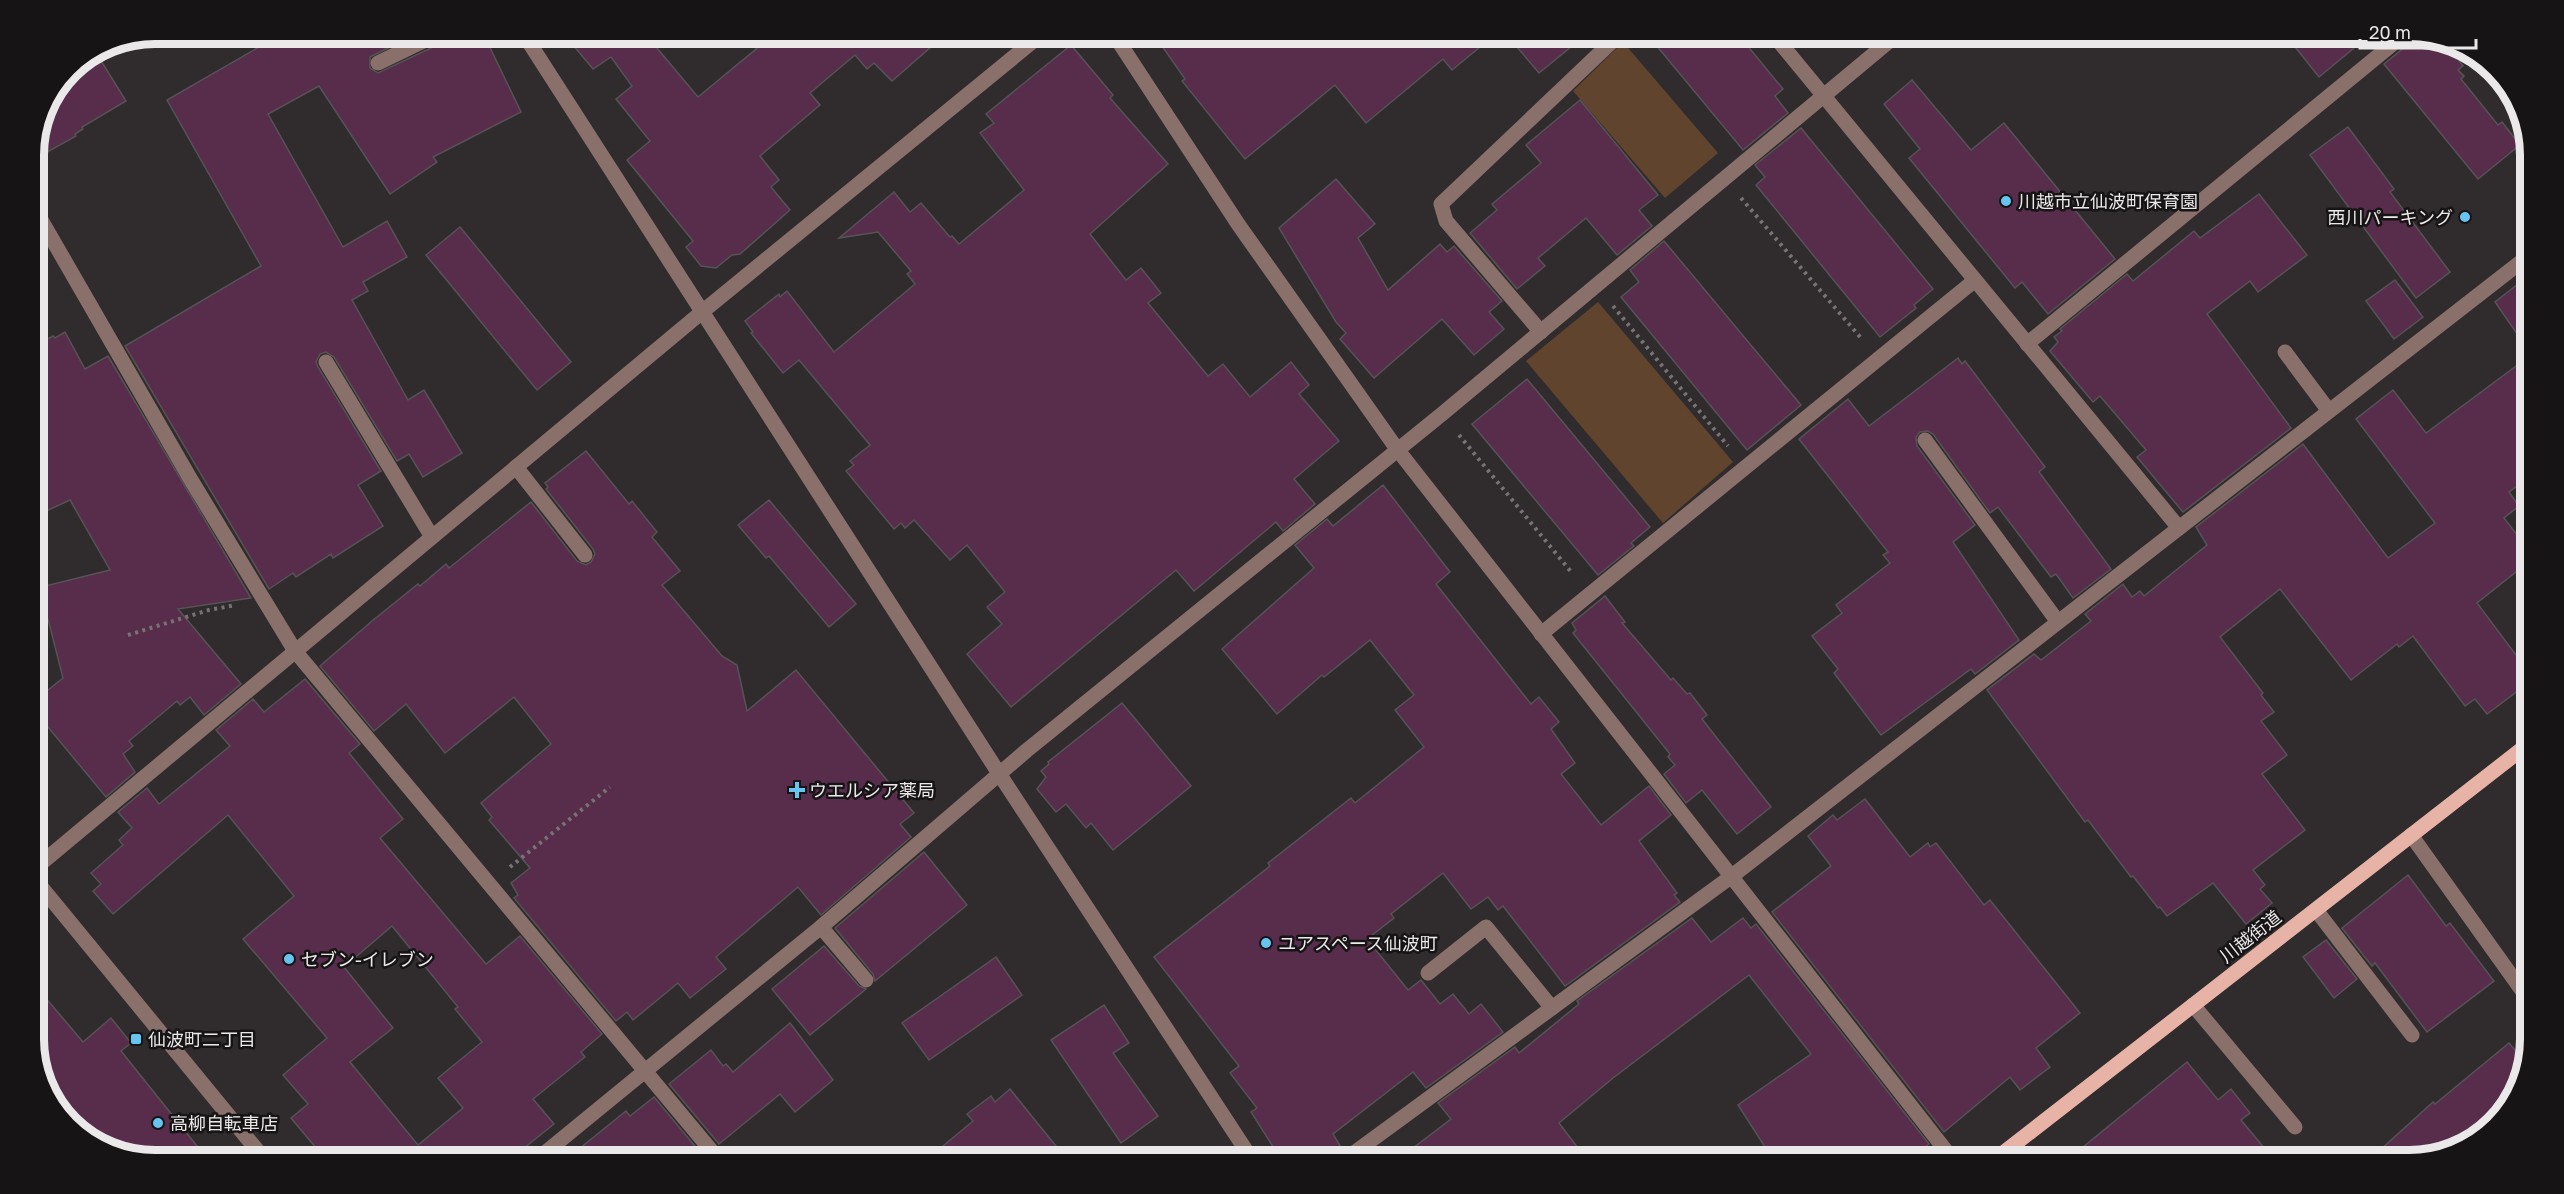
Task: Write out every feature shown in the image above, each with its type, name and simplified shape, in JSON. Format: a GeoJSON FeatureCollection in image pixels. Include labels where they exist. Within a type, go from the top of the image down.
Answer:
{"type":"FeatureCollection","features":[{"type":"Feature","properties":{"kind":"main road","name":"川越街道"},"geometry":{"type":"LineString","coordinates":[[2007,1150],[2520,751]]}},
{"type":"Feature","properties":{"kind":"street"},"geometry":{"type":"LineString","coordinates":[[378,63],[417,44]]}},
{"type":"Feature","properties":{"kind":"street"},"geometry":{"type":"LineString","coordinates":[[530,44],[1000,775],[1246,1150]]}},
{"type":"Feature","properties":{"kind":"street"},"geometry":{"type":"LineString","coordinates":[[44,861],[702,312],[1030,44]]}},
{"type":"Feature","properties":{"kind":"street"},"geometry":{"type":"LineString","coordinates":[[1120,44],[1238,224],[1397,449],[1945,1150]]}},
{"type":"Feature","properties":{"kind":"street"},"geometry":{"type":"LineString","coordinates":[[1541,332],[1446,221],[1441,204],[1609,44]]}},
{"type":"Feature","properties":{"kind":"street"},"geometry":{"type":"LineString","coordinates":[[1782,44],[1825,94],[1974,281],[2179,528]]}},
{"type":"Feature","properties":{"kind":"street"},"geometry":{"type":"LineString","coordinates":[[548,1150],[821,927],[1035,744],[1442,414],[1886,44]]}},
{"type":"Feature","properties":{"kind":"street"},"geometry":{"type":"LineString","coordinates":[[2027,344],[2393,44]]}},
{"type":"Feature","properties":{"kind":"street"},"geometry":{"type":"LineString","coordinates":[[44,225],[295,651],[711,1150]]}},
{"type":"Feature","properties":{"kind":"street"},"geometry":{"type":"LineString","coordinates":[[1358,1150],[1732,876],[2520,263]]}},
{"type":"Feature","properties":{"kind":"street"},"geometry":{"type":"LineString","coordinates":[[1541,634],[1974,281]]}},
{"type":"Feature","properties":{"kind":"street"},"geometry":{"type":"LineString","coordinates":[[2285,352],[2329,411]]}},
{"type":"Feature","properties":{"kind":"street"},"geometry":{"type":"LineString","coordinates":[[326,362],[432,537]]}},
{"type":"Feature","properties":{"kind":"street"},"geometry":{"type":"LineString","coordinates":[[1925,440],[2058,622]]}},
{"type":"Feature","properties":{"kind":"street"},"geometry":{"type":"LineString","coordinates":[[516,467],[585,555]]}},
{"type":"Feature","properties":{"kind":"street"},"geometry":{"type":"LineString","coordinates":[[2411,835],[2520,988]]}},
{"type":"Feature","properties":{"kind":"street"},"geometry":{"type":"LineString","coordinates":[[44,890],[257,1150]]}},
{"type":"Feature","properties":{"kind":"street"},"geometry":{"type":"LineString","coordinates":[[2316,910],[2412,1035]]}},
{"type":"Feature","properties":{"kind":"street"},"geometry":{"type":"LineString","coordinates":[[821,927],[866,980]]}},
{"type":"Feature","properties":{"kind":"street"},"geometry":{"type":"LineString","coordinates":[[1428,973],[1486,927],[1552,1008]]}},
{"type":"Feature","properties":{"kind":"street"},"geometry":{"type":"LineString","coordinates":[[2193,1005],[2295,1127]]}},
{"type":"Feature","properties":{"kind":"path"},"geometry":{"type":"LineString","coordinates":[[1725,179],[1879,360]]}},
{"type":"Feature","properties":{"kind":"path"},"geometry":{"type":"LineString","coordinates":[[1595,285],[1746,468]]}},
{"type":"Feature","properties":{"kind":"path"},"geometry":{"type":"LineString","coordinates":[[1442,414],[1590,594]]}},
{"type":"Feature","properties":{"kind":"path"},"geometry":{"type":"LineString","coordinates":[[128,635],[209,610],[263,600]]}},
{"type":"Feature","properties":{"kind":"path"},"geometry":{"type":"LineString","coordinates":[[490,884],[610,787]]}},
{"type":"Feature","properties":{"kind":"shaded area"},"geometry":{"type":"Polygon","coordinates":[[[1621,44],[1625,44],[1718,153],[1665,198],[1573,91],[1621,44]]]}},
{"type":"Feature","properties":{"kind":"shaded area"},"geometry":{"type":"Polygon","coordinates":[[[1598,302],[1733,462],[1663,523],[1526,361],[1598,302]]]}},
{"type":"Feature","properties":{"kind":"building"},"geometry":{"type":"Polygon","coordinates":[[[264,44],[396,44],[370,57],[370,68],[378,73],[440,44],[488,44],[521,112],[433,157],[437,162],[390,194],[319,86],[268,114],[343,247],[387,221],[407,257],[363,282],[368,291],[352,300],[408,400],[424,390],[462,453],[423,477],[409,454],[397,461],[334,357],[326,352],[320,354],[316,362],[318,367],[381,471],[358,485],[383,526],[333,558],[331,554],[296,577],[293,573],[269,589],[125,346],[261,266],[167,100],[264,44]]]}},
{"type":"Feature","properties":{"kind":"building"},"geometry":{"type":"Polygon","coordinates":[[[572,44],[654,44],[698,97],[762,44],[934,44],[892,81],[874,63],[867,69],[855,55],[810,93],[820,105],[760,156],[779,180],[771,187],[790,210],[740,254],[732,255],[716,268],[701,266],[686,247],[693,241],[627,160],[650,141],[616,99],[632,86],[611,57],[593,69],[572,44]]]}},
{"type":"Feature","properties":{"kind":"building"},"geometry":{"type":"Polygon","coordinates":[[[1161,44],[1484,44],[1452,70],[1443,59],[1366,123],[1335,85],[1245,159],[1182,81],[1185,79],[1161,44]]]}},
{"type":"Feature","properties":{"kind":"building"},"geometry":{"type":"Polygon","coordinates":[[[1514,44],[1575,44],[1539,73],[1514,44]]]}},
{"type":"Feature","properties":{"kind":"building"},"geometry":{"type":"Polygon","coordinates":[[[1655,44],[1746,44],[1783,89],[1775,96],[1788,113],[1743,150],[1655,44]]]}},
{"type":"Feature","properties":{"kind":"building"},"geometry":{"type":"Polygon","coordinates":[[[2293,44],[2359,44],[2319,77],[2293,44]]]}},
{"type":"Feature","properties":{"kind":"building"},"geometry":{"type":"Polygon","coordinates":[[[2408,44],[2431,46],[2452,52],[2463,66],[2458,70],[2464,76],[2461,79],[2498,125],[2502,122],[2520,145],[2478,179],[2384,64],[2408,44]]]}},
{"type":"Feature","properties":{"kind":"building"},"geometry":{"type":"Polygon","coordinates":[[[1071,45],[1113,95],[1110,98],[1168,164],[1090,234],[1126,280],[1141,268],[1161,293],[1148,303],[1208,376],[1223,364],[1250,397],[1291,362],[1309,385],[1299,394],[1339,441],[1294,479],[1315,504],[1283,531],[1276,522],[1194,591],[1176,570],[1011,707],[967,654],[1002,624],[987,607],[1005,592],[967,545],[950,560],[914,520],[905,528],[901,523],[894,529],[846,471],[854,465],[850,461],[870,445],[799,360],[783,373],[751,333],[753,332],[745,321],[779,294],[780,297],[787,291],[834,352],[915,284],[907,274],[911,271],[878,232],[839,238],[894,192],[910,212],[921,203],[950,237],[952,236],[959,244],[1024,190],[980,133],[994,123],[986,114],[1071,45]]]}},
{"type":"Feature","properties":{"kind":"building"},"geometry":{"type":"Polygon","coordinates":[[[99,58],[126,101],[82,127],[83,129],[75,134],[76,136],[44,154],[47,126],[55,105],[71,81],[99,58]]]}},
{"type":"Feature","properties":{"kind":"building","name":"川越市立仙波町保育園"},"geometry":{"type":"Polygon","coordinates":[[[1912,80],[1971,150],[2004,123],[2115,259],[2048,314],[2022,282],[2015,288],[1909,158],[1920,149],[1884,104],[1912,80]]]}},
{"type":"Feature","properties":{"kind":"building"},"geometry":{"type":"Polygon","coordinates":[[[1580,100],[1658,195],[1639,210],[1652,226],[1617,255],[1586,218],[1538,258],[1545,266],[1517,289],[1470,233],[1497,210],[1492,204],[1541,163],[1526,145],[1580,100]]]}},
{"type":"Feature","properties":{"kind":"building"},"geometry":{"type":"Polygon","coordinates":[[[2348,127],[2394,189],[2390,192],[2450,272],[2416,298],[2310,155],[2348,127]]]}},
{"type":"Feature","properties":{"kind":"building"},"geometry":{"type":"Polygon","coordinates":[[[1801,128],[1933,289],[1914,305],[1916,308],[1880,337],[1756,185],[1765,177],[1755,165],[1801,128]]]}},
{"type":"Feature","properties":{"kind":"building"},"geometry":{"type":"Polygon","coordinates":[[[1336,179],[1375,224],[1358,238],[1388,290],[1440,244],[1447,252],[1454,246],[1502,301],[1489,312],[1504,329],[1474,355],[1442,319],[1374,378],[1340,339],[1346,333],[1336,322],[1279,228],[1336,179]]]}},
{"type":"Feature","properties":{"kind":"building"},"geometry":{"type":"Polygon","coordinates":[[[2259,194],[2307,255],[2258,292],[2250,281],[2207,314],[2291,428],[2183,512],[2137,457],[2146,450],[2100,396],[2093,402],[2050,351],[2058,342],[2054,337],[2062,331],[2060,329],[2127,274],[2133,281],[2194,231],[2200,238],[2259,194]]]}},
{"type":"Feature","properties":{"kind":"building"},"geometry":{"type":"Polygon","coordinates":[[[460,227],[571,362],[537,390],[426,255],[460,227]]]}},
{"type":"Feature","properties":{"kind":"building"},"geometry":{"type":"Polygon","coordinates":[[[1664,241],[1801,405],[1747,450],[1621,297],[1639,282],[1630,270],[1664,241]]]}},
{"type":"Feature","properties":{"kind":"building"},"geometry":{"type":"Polygon","coordinates":[[[2395,280],[2423,317],[2394,339],[2366,301],[2395,280]]]}},
{"type":"Feature","properties":{"kind":"building"},"geometry":{"type":"Polygon","coordinates":[[[2520,283],[2520,338],[2495,302],[2520,283]]]}},
{"type":"Feature","properties":{"kind":"building"},"geometry":{"type":"Polygon","coordinates":[[[65,332],[85,369],[108,356],[251,598],[178,609],[241,684],[204,715],[190,697],[180,705],[177,701],[129,741],[133,746],[123,754],[135,772],[106,797],[44,722],[44,693],[63,678],[48,619],[44,619],[44,586],[110,570],[70,500],[44,512],[44,341],[53,336],[55,338],[65,332]]]}},
{"type":"Feature","properties":{"kind":"building"},"geometry":{"type":"Polygon","coordinates":[[[1958,358],[1962,364],[1965,361],[2045,467],[2039,472],[2111,569],[2073,598],[2056,574],[2051,577],[1998,507],[1990,513],[1933,434],[1928,431],[1920,432],[1916,437],[1917,446],[1975,525],[1953,542],[2019,640],[1975,674],[1971,669],[1881,735],[1834,673],[1838,669],[1812,636],[1842,613],[1836,605],[1890,563],[1883,555],[1888,552],[1799,439],[1848,399],[1869,426],[1958,358]]]}},
{"type":"Feature","properties":{"kind":"building"},"geometry":{"type":"Polygon","coordinates":[[[2520,363],[2520,484],[2509,492],[2519,506],[2504,518],[2520,539],[2520,569],[2477,603],[2520,660],[2520,689],[2487,714],[2475,699],[2465,706],[2413,636],[2399,647],[2397,644],[2351,680],[2280,589],[2220,637],[2263,693],[2261,695],[2274,712],[2261,721],[2287,755],[2262,774],[2305,830],[2253,870],[2265,885],[2260,889],[2272,903],[2246,924],[2213,883],[2167,916],[2133,876],[2131,877],[2088,820],[2085,822],[1987,690],[2034,654],[2041,660],[2091,621],[2085,614],[2123,584],[2132,597],[2140,591],[2144,596],[2207,545],[2196,527],[2303,444],[2388,558],[2435,523],[2356,419],[2393,390],[2426,433],[2520,363]]]}},
{"type":"Feature","properties":{"kind":"building"},"geometry":{"type":"Polygon","coordinates":[[[1527,379],[1650,527],[1631,543],[1634,546],[1598,575],[1472,424],[1527,379]]]}},
{"type":"Feature","properties":{"kind":"building"},"geometry":{"type":"Polygon","coordinates":[[[586,451],[629,504],[632,501],[657,532],[652,537],[680,571],[662,585],[722,656],[737,665],[747,711],[796,670],[914,813],[900,824],[911,837],[821,915],[798,887],[716,957],[726,969],[690,998],[678,983],[633,1020],[627,1012],[616,1021],[514,898],[518,895],[511,883],[530,868],[489,820],[492,817],[481,803],[551,744],[514,697],[445,753],[406,704],[374,731],[320,666],[418,584],[420,586],[446,564],[449,568],[531,502],[577,561],[586,565],[591,562],[595,554],[593,549],[546,489],[548,487],[545,483],[586,451]]]}},
{"type":"Feature","properties":{"kind":"building"},"geometry":{"type":"Polygon","coordinates":[[[1383,485],[1450,572],[1436,584],[1531,704],[1539,697],[1559,722],[1551,729],[1575,763],[1561,774],[1601,825],[1649,786],[1671,815],[1639,841],[1677,893],[1674,895],[1680,902],[1565,986],[1503,906],[1498,910],[1488,897],[1471,909],[1443,873],[1391,914],[1394,918],[1367,939],[1408,990],[1421,980],[1440,1004],[1453,994],[1469,1014],[1481,1004],[1503,1032],[1426,1088],[1413,1072],[1333,1134],[1341,1150],[1275,1150],[1251,1112],[1257,1108],[1230,1073],[1239,1066],[1154,957],[1270,866],[1268,863],[1351,798],[1355,803],[1424,747],[1395,710],[1414,695],[1370,640],[1324,677],[1322,675],[1277,714],[1222,649],[1314,568],[1295,545],[1327,519],[1333,526],[1383,485]]]}},
{"type":"Feature","properties":{"kind":"building"},"geometry":{"type":"Polygon","coordinates":[[[769,500],[856,604],[829,627],[769,556],[766,558],[738,525],[769,500]]]}},
{"type":"Feature","properties":{"kind":"building"},"geometry":{"type":"Polygon","coordinates":[[[1605,596],[1625,622],[1622,623],[1671,680],[1673,678],[1687,694],[1690,693],[1707,715],[1702,719],[1771,807],[1737,834],[1702,790],[1686,803],[1664,774],[1675,765],[1668,757],[1670,754],[1573,633],[1576,630],[1572,623],[1605,596]]]}},
{"type":"Feature","properties":{"kind":"building"},"geometry":{"type":"Polygon","coordinates":[[[305,679],[360,744],[349,753],[403,819],[380,838],[486,964],[520,936],[602,1034],[581,1052],[585,1057],[533,1099],[554,1124],[522,1150],[318,1150],[291,1118],[308,1104],[283,1075],[327,1038],[243,939],[294,896],[228,815],[113,914],[93,891],[101,884],[91,873],[123,845],[119,840],[132,828],[118,812],[147,788],[159,804],[230,746],[216,730],[253,699],[264,712],[305,679]],[[392,926],[344,967],[393,1028],[350,1062],[418,1145],[463,1108],[438,1078],[482,1042],[455,1009],[458,1007],[392,926]]]}},
{"type":"Feature","properties":{"kind":"building"},"geometry":{"type":"Polygon","coordinates":[[[1122,703],[1191,786],[1113,850],[1091,823],[1086,828],[1066,804],[1056,812],[1037,789],[1046,777],[1041,771],[1049,764],[1048,762],[1122,703]]]}},
{"type":"Feature","properties":{"kind":"building"},"geometry":{"type":"Polygon","coordinates":[[[1865,799],[1910,857],[1928,843],[1930,847],[1936,843],[1984,905],[1990,900],[2080,1013],[2036,1048],[2050,1067],[2020,1090],[2010,1077],[1944,1132],[1772,912],[1831,866],[1808,836],[1833,815],[1837,820],[1865,799]]]}},
{"type":"Feature","properties":{"kind":"building"},"geometry":{"type":"Polygon","coordinates":[[[924,852],[967,905],[875,981],[873,974],[835,928],[924,852]]]}},
{"type":"Feature","properties":{"kind":"building"},"geometry":{"type":"Polygon","coordinates":[[[2408,875],[2446,926],[2450,923],[2494,981],[2427,1032],[2375,963],[2372,966],[2342,928],[2408,875]]]}},
{"type":"Feature","properties":{"kind":"building"},"geometry":{"type":"Polygon","coordinates":[[[1692,918],[1711,942],[1743,918],[1751,928],[1756,924],[1929,1144],[1922,1150],[1767,1150],[1738,1105],[1811,1054],[1749,975],[1613,1078],[1559,1123],[1580,1150],[1410,1150],[1451,1119],[1438,1103],[1515,1047],[1519,1053],[1579,1004],[1577,1001],[1692,918]]]}},
{"type":"Feature","properties":{"kind":"building"},"geometry":{"type":"Polygon","coordinates":[[[2326,940],[2357,979],[2334,998],[2303,957],[2326,940]]]}},
{"type":"Feature","properties":{"kind":"building"},"geometry":{"type":"Polygon","coordinates":[[[824,946],[859,986],[866,989],[810,1035],[772,989],[824,946]]]}},
{"type":"Feature","properties":{"kind":"building"},"geometry":{"type":"Polygon","coordinates":[[[996,957],[1022,995],[929,1060],[902,1023],[996,957]]]}},
{"type":"Feature","properties":{"kind":"building"},"geometry":{"type":"Polygon","coordinates":[[[44,996],[83,1042],[111,1018],[131,1043],[121,1051],[200,1150],[147,1150],[126,1147],[99,1136],[76,1118],[58,1095],[47,1068],[44,1054],[44,996]]]}},
{"type":"Feature","properties":{"kind":"building"},"geometry":{"type":"Polygon","coordinates":[[[1104,1005],[1129,1043],[1113,1053],[1158,1116],[1121,1143],[1051,1040],[1104,1005]]]}},
{"type":"Feature","properties":{"kind":"building"},"geometry":{"type":"Polygon","coordinates":[[[790,1023],[833,1080],[795,1112],[780,1094],[719,1144],[669,1084],[711,1050],[723,1066],[726,1064],[733,1072],[790,1023]]]}},
{"type":"Feature","properties":{"kind":"building"},"geometry":{"type":"Polygon","coordinates":[[[2509,1043],[2519,1055],[2517,1068],[2506,1095],[2493,1113],[2471,1132],[2445,1145],[2431,1148],[2380,1150],[2433,1102],[2435,1104],[2509,1043]]]}},
{"type":"Feature","properties":{"kind":"building"},"geometry":{"type":"Polygon","coordinates":[[[2187,1062],[2218,1100],[2231,1089],[2250,1113],[2241,1120],[2266,1150],[2208,1150],[2206,1147],[2202,1150],[2079,1150],[2187,1062]]]}},
{"type":"Feature","properties":{"kind":"building"},"geometry":{"type":"Polygon","coordinates":[[[1010,1089],[1059,1150],[938,1150],[973,1121],[967,1114],[991,1096],[995,1102],[1010,1089]]]}},
{"type":"Feature","properties":{"kind":"building"},"geometry":{"type":"Polygon","coordinates":[[[654,1097],[698,1150],[578,1150],[626,1111],[630,1116],[654,1097]]]}},
{"type":"Feature","properties":{"kind":"place","name":"川越市立仙波町保育園"},"geometry":{"type":"Point","coordinates":[2006,201]}},
{"type":"Feature","properties":{"kind":"place","name":"西川パーキング"},"geometry":{"type":"Point","coordinates":[2465,217]}},
{"type":"Feature","properties":{"kind":"place","name":"ウエルシア薬局"},"geometry":{"type":"Point","coordinates":[797,790]}},
{"type":"Feature","properties":{"kind":"place","name":"ユアスペース仙波町"},"geometry":{"type":"Point","coordinates":[1266,943]}},
{"type":"Feature","properties":{"kind":"place","name":"セブン-イレブン"},"geometry":{"type":"Point","coordinates":[289,959]}},
{"type":"Feature","properties":{"kind":"place","name":"仙波町二丁目"},"geometry":{"type":"Point","coordinates":[136,1039]}},
{"type":"Feature","properties":{"kind":"place","name":"高柳自転車店"},"geometry":{"type":"Point","coordinates":[158,1123]}}]}
